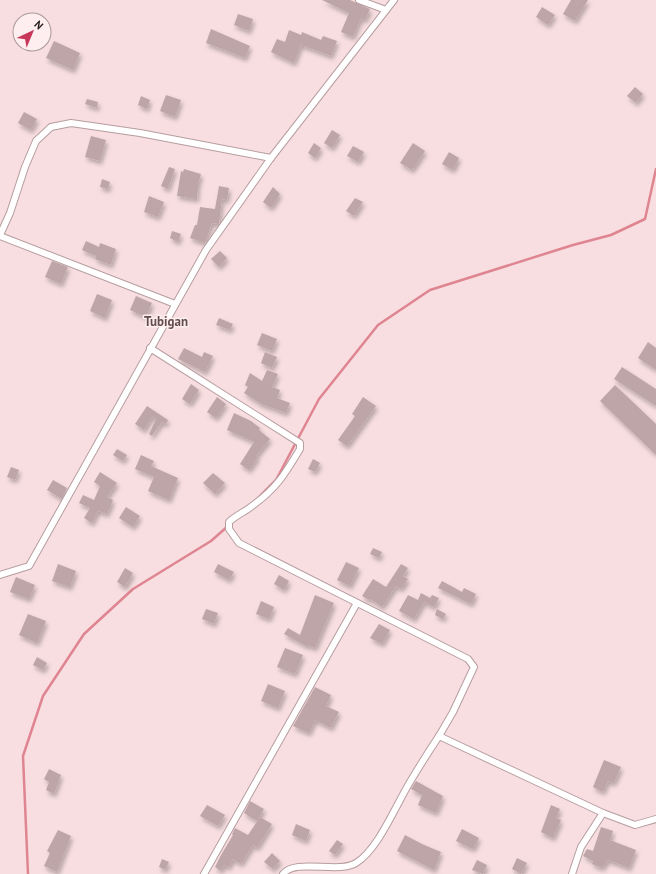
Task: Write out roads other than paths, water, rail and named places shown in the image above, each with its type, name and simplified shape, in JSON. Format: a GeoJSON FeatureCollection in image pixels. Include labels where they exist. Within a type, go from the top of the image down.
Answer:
{"type":"FeatureCollection","features":[{"type":"Feature","properties":{"kind":"street"},"geometry":{"type":"LineString","coordinates":[[359,0],[386,10]]}},
{"type":"Feature","properties":{"kind":"street"},"geometry":{"type":"LineString","coordinates":[[0,575],[29,566],[206,250],[271,158],[394,0]]}},
{"type":"Feature","properties":{"kind":"street"},"geometry":{"type":"LineString","coordinates":[[175,304],[0,235],[10,213],[25,167],[36,141],[51,127],[71,123],[133,132],[271,158]]}},
{"type":"Feature","properties":{"kind":"street"},"geometry":{"type":"LineString","coordinates":[[150,348],[300,443],[300,449],[280,482],[252,507],[229,522],[229,529],[240,543],[468,659],[474,666],[454,712],[410,782],[372,848],[356,863],[338,869],[302,866],[286,871],[283,874]]}},
{"type":"Feature","properties":{"kind":"street"},"geometry":{"type":"LineString","coordinates":[[204,874],[357,603]]}},
{"type":"Feature","properties":{"kind":"street"},"geometry":{"type":"LineString","coordinates":[[439,736],[603,812],[635,825],[656,819]]}},
{"type":"Feature","properties":{"kind":"street"},"geometry":{"type":"LineString","coordinates":[[572,874],[581,847],[603,812]]}},
{"type":"Feature","properties":{"kind":"waterway"},"geometry":{"type":"LineString","coordinates":[[261,495],[276,480],[319,399],[378,325],[430,290],[573,245],[611,235],[645,219],[656,169]]}},
{"type":"Feature","properties":{"kind":"waterway"},"geometry":{"type":"LineString","coordinates":[[28,874],[23,756],[43,696],[84,634],[133,589],[211,541],[228,526]]}},
{"type":"Feature","properties":{"kind":"district","name":"Tubigan"},"geometry":{"type":"Point","coordinates":[166,321]}}]}
